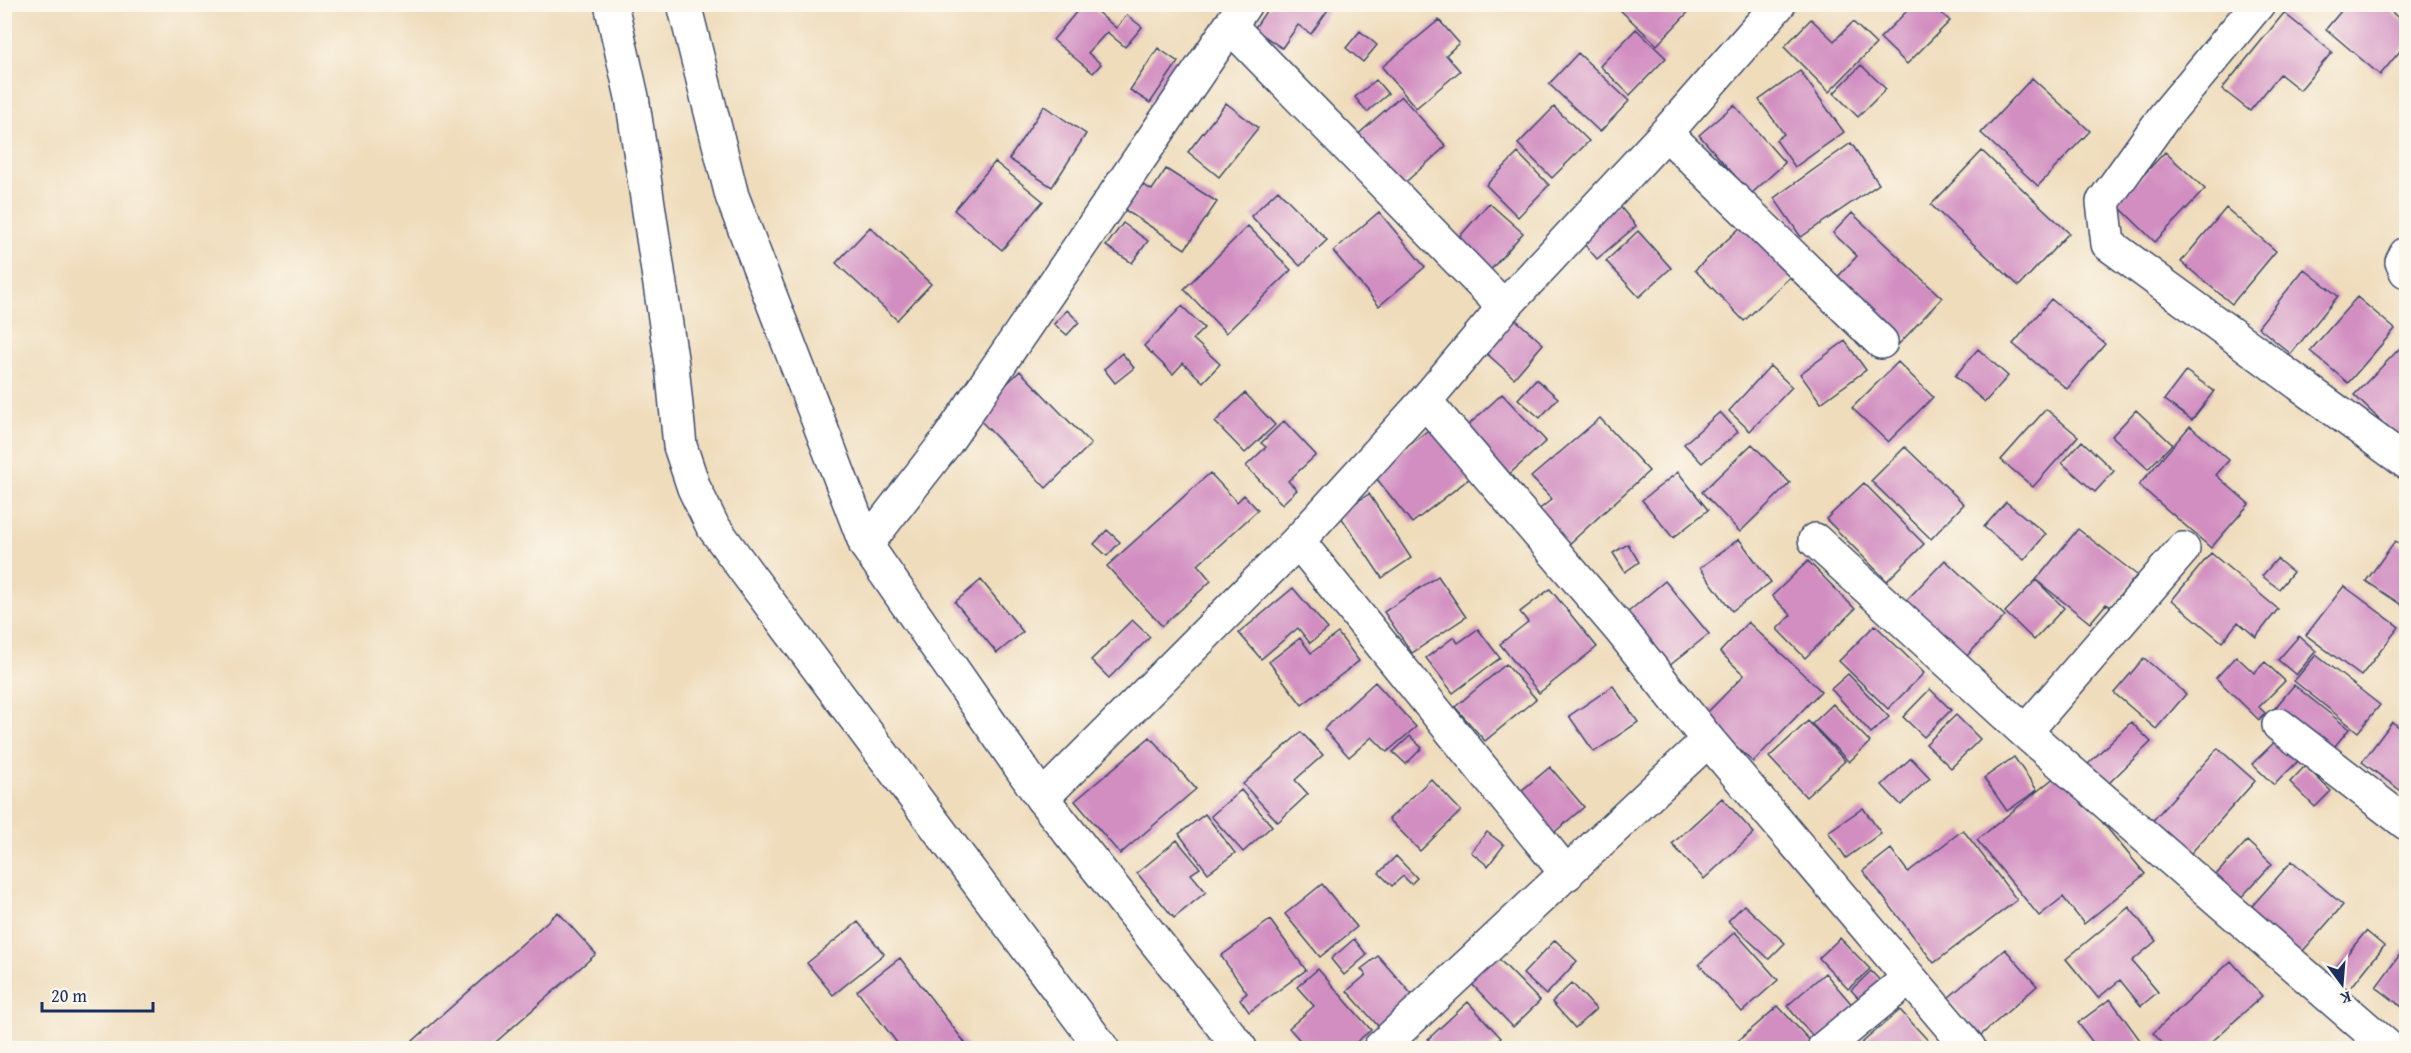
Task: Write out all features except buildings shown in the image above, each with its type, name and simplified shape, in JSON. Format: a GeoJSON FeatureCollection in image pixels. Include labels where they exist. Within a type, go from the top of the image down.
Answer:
{"type":"FeatureCollection","features":[{"type":"Feature","properties":{"kind":"street"},"geometry":{"type":"LineString","coordinates":[[611,4],[632,97],[672,365],[680,446],[694,488],[712,525],[733,554],[1102,1048]]}},
{"type":"Feature","properties":{"kind":"street"},"geometry":{"type":"LineString","coordinates":[[684,4],[732,196],[866,545],[1042,798],[1240,1048]]}},
{"type":"Feature","properties":{"kind":"street"},"geometry":{"type":"LineString","coordinates":[[1042,798],[1298,540],[1425,401],[1504,307],[1666,133],[1779,4]]}},
{"type":"Feature","properties":{"kind":"street"},"geometry":{"type":"LineString","coordinates":[[2258,4],[2164,117],[2103,202],[2108,244],[2406,462]]}},
{"type":"Feature","properties":{"kind":"street"},"geometry":{"type":"LineString","coordinates":[[866,545],[947,441],[1238,16],[1504,307]]}},
{"type":"Feature","properties":{"kind":"street"},"geometry":{"type":"LineString","coordinates":[[1666,133],[1881,342]]}},
{"type":"Feature","properties":{"kind":"street"},"geometry":{"type":"LineString","coordinates":[[2406,254],[2402,262],[2406,271]]}},
{"type":"Feature","properties":{"kind":"street"},"geometry":{"type":"LineString","coordinates":[[1425,401],[1620,629],[1708,740],[1908,979],[1969,1048]]}},
{"type":"Feature","properties":{"kind":"street"},"geometry":{"type":"LineString","coordinates":[[1298,540],[1567,874]]}},
{"type":"Feature","properties":{"kind":"street"},"geometry":{"type":"LineString","coordinates":[[1815,540],[2025,732],[2389,1048]]}},
{"type":"Feature","properties":{"kind":"street"},"geometry":{"type":"LineString","coordinates":[[2025,732],[2183,549]]}},
{"type":"Feature","properties":{"kind":"street"},"geometry":{"type":"LineString","coordinates":[[2279,725],[2406,823]]}},
{"type":"Feature","properties":{"kind":"street"},"geometry":{"type":"LineString","coordinates":[[1380,1048],[1708,740]]}},
{"type":"Feature","properties":{"kind":"street"},"geometry":{"type":"LineString","coordinates":[[1824,1048],[1908,979]]}}]}
